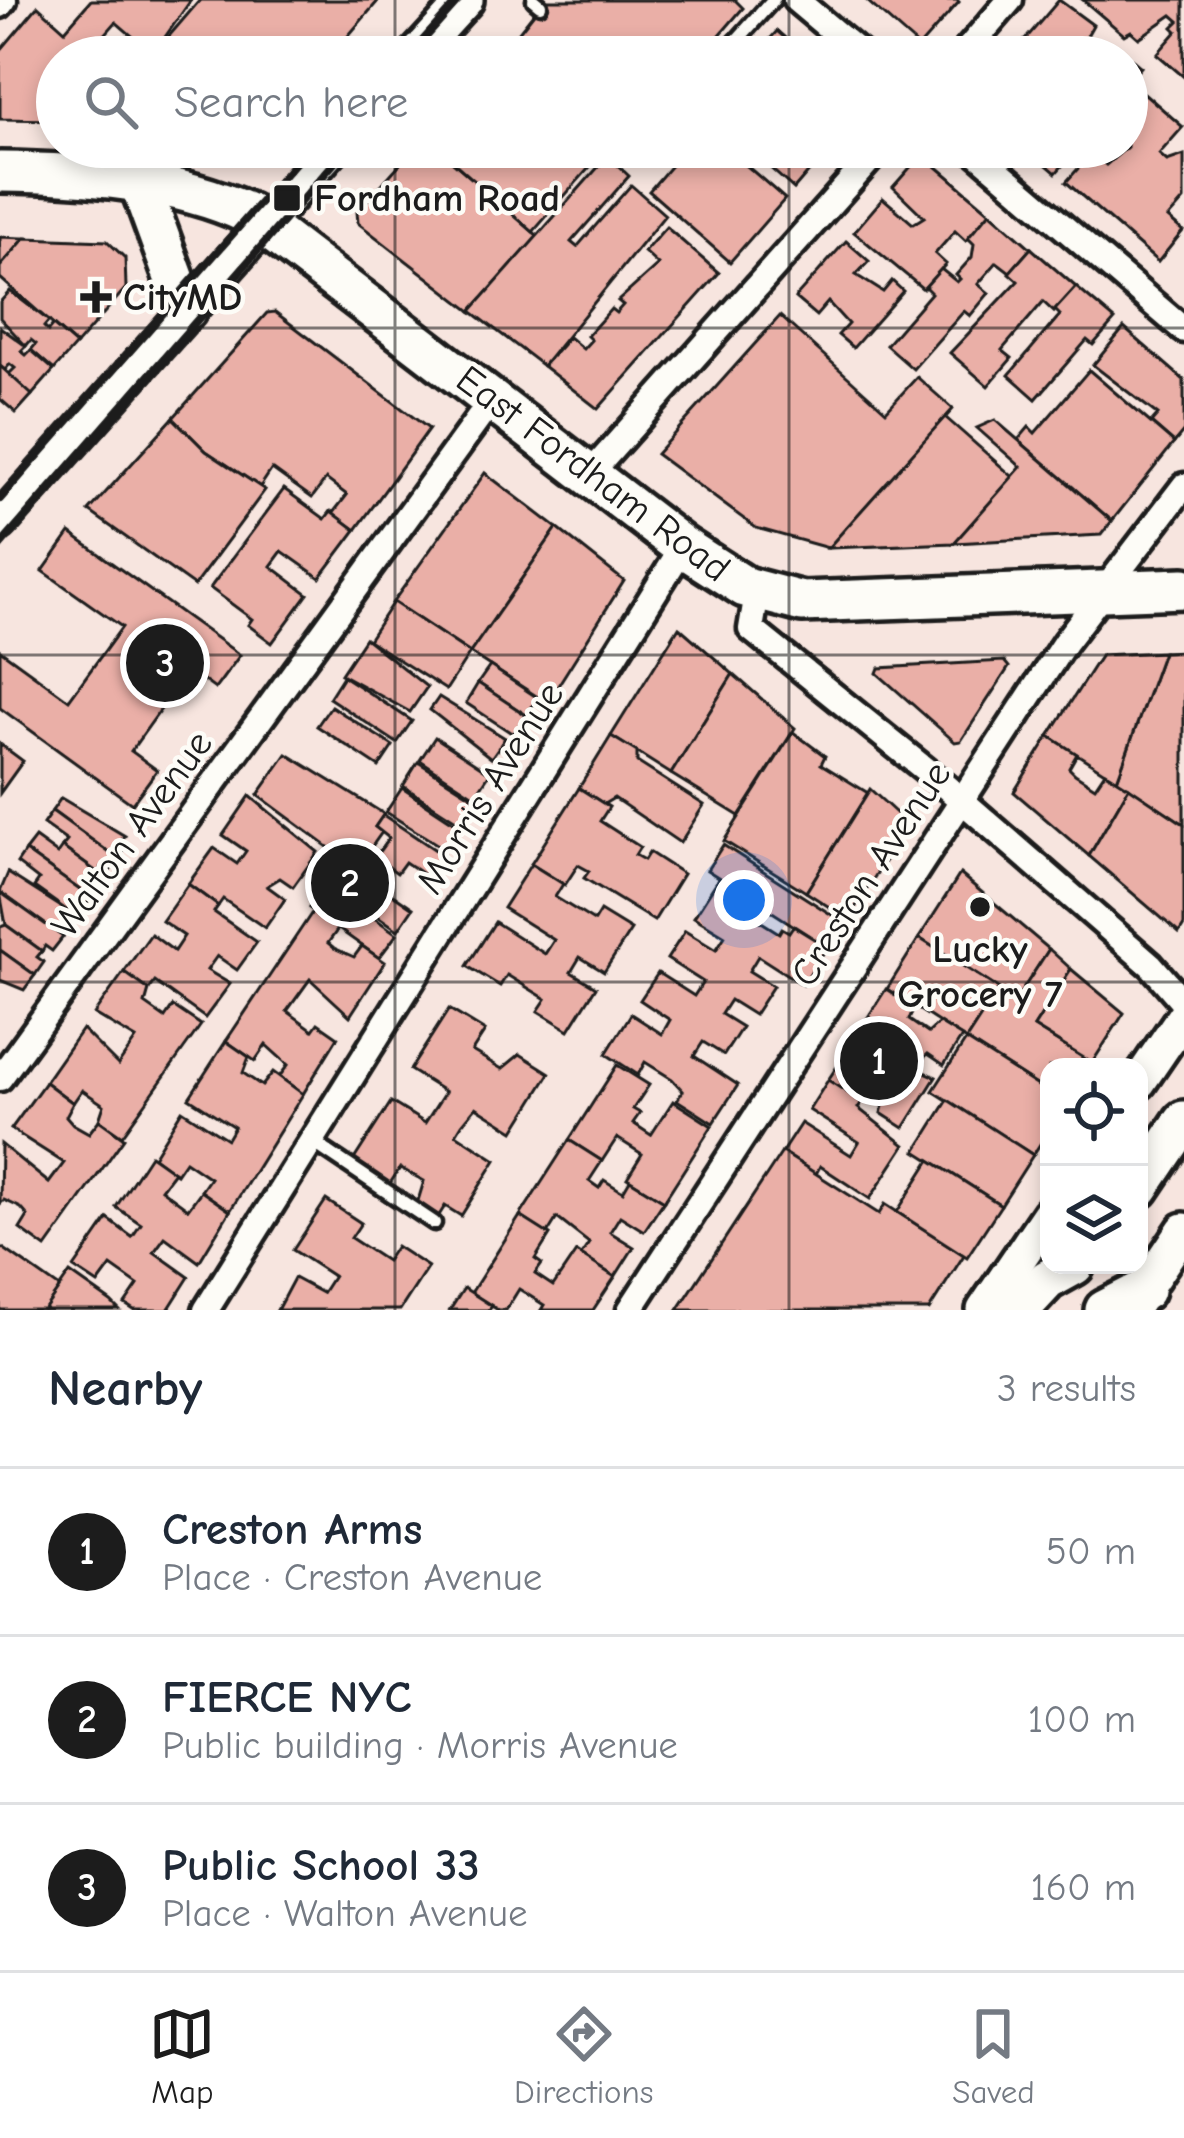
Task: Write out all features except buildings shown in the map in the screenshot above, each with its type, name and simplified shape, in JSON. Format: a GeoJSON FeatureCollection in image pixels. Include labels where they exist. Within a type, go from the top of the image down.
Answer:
{"type":"FeatureCollection","features":[{"type":"Feature","properties":{"kind":"main road"},"geometry":{"type":"LineString","coordinates":[[433,36],[466,0]]}},
{"type":"Feature","properties":{"kind":"main road"},"geometry":{"type":"LineString","coordinates":[[0,522],[314,168]]}},
{"type":"Feature","properties":{"kind":"main road","name":"East Fordham Road"},"geometry":{"type":"LineString","coordinates":[[0,172],[140,184],[218,201],[263,223],[682,547],[757,593],[822,604],[1184,588]]}},
{"type":"Feature","properties":{"kind":"main road"},"geometry":{"type":"LineString","coordinates":[[140,184],[186,310]]}},
{"type":"Feature","properties":{"kind":"main road"},"geometry":{"type":"LineString","coordinates":[[1148,1069],[1184,1016]]}},
{"type":"Feature","properties":{"kind":"main road"},"geometry":{"type":"LineString","coordinates":[[1148,1175],[1184,1121]]}},
{"type":"Feature","properties":{"kind":"main road"},"geometry":{"type":"LineString","coordinates":[[984,1310],[1040,1227]]}},
{"type":"Feature","properties":{"kind":"main road"},"geometry":{"type":"LineString","coordinates":[[1105,1310],[1138,1300],[1184,1230]]}},
{"type":"Feature","properties":{"kind":"main road"},"geometry":{"type":"LineString","coordinates":[[1018,1310],[1058,1274]]}},
{"type":"Feature","properties":{"kind":"main road"},"geometry":{"type":"LineString","coordinates":[[1059,1310],[1083,1274]]}},
{"type":"Feature","properties":{"kind":"street"},"geometry":{"type":"LineString","coordinates":[[796,0],[839,36]]}},
{"type":"Feature","properties":{"kind":"street"},"geometry":{"type":"LineString","coordinates":[[979,36],[1010,0]]}},
{"type":"Feature","properties":{"kind":"street"},"geometry":{"type":"LineString","coordinates":[[589,475],[862,168]]}},
{"type":"Feature","properties":{"kind":"street"},"geometry":{"type":"LineString","coordinates":[[995,168],[1184,330]]}},
{"type":"Feature","properties":{"kind":"street","name":"Walton Avenue"},"geometry":{"type":"LineString","coordinates":[[0,1078],[491,400]]}},
{"type":"Feature","properties":{"kind":"street","name":"Creston Avenue"},"geometry":{"type":"LineString","coordinates":[[630,1310],[962,801],[1104,592],[1184,486]]}},
{"type":"Feature","properties":{"kind":"street","name":"Morris Avenue"},"geometry":{"type":"LineString","coordinates":[[206,1310],[682,547]]}},
{"type":"Feature","properties":{"kind":"street"},"geometry":{"type":"LineString","coordinates":[[757,593],[751,628],[962,801],[1151,965],[1184,1004]]}},
{"type":"Feature","properties":{"kind":"lane"},"geometry":{"type":"LineString","coordinates":[[740,36],[772,0]]}},
{"type":"Feature","properties":{"kind":"lane"},"geometry":{"type":"LineString","coordinates":[[313,1142],[434,1223]]}},
{"type":"Feature","properties":{"kind":"railway"},"geometry":{"type":"LineString","coordinates":[[427,36],[459,0]]}},
{"type":"Feature","properties":{"kind":"railway"},"geometry":{"type":"LineString","coordinates":[[0,499],[291,168]]}},
{"type":"Feature","properties":{"kind":"railway"},"geometry":{"type":"LineString","coordinates":[[0,546],[330,168]]}},
{"type":"Feature","properties":{"kind":"place","name":"Fordham Road"},"geometry":{"type":"Point","coordinates":[287,198]}},
{"type":"Feature","properties":{"kind":"place","name":"CityMD"},"geometry":{"type":"Point","coordinates":[96,297]}},
{"type":"Feature","properties":{"kind":"place","name":"Public School 33"},"geometry":{"type":"Point","coordinates":[165,663]}},
{"type":"Feature","properties":{"kind":"place","name":"FIERCE NYC"},"geometry":{"type":"Point","coordinates":[350,883]}},
{"type":"Feature","properties":{"kind":"place","name":"Lucky Grocery 7"},"geometry":{"type":"Point","coordinates":[980,907]}},
{"type":"Feature","properties":{"kind":"place","name":"Creston Arms"},"geometry":{"type":"Point","coordinates":[879,1061]}}]}
